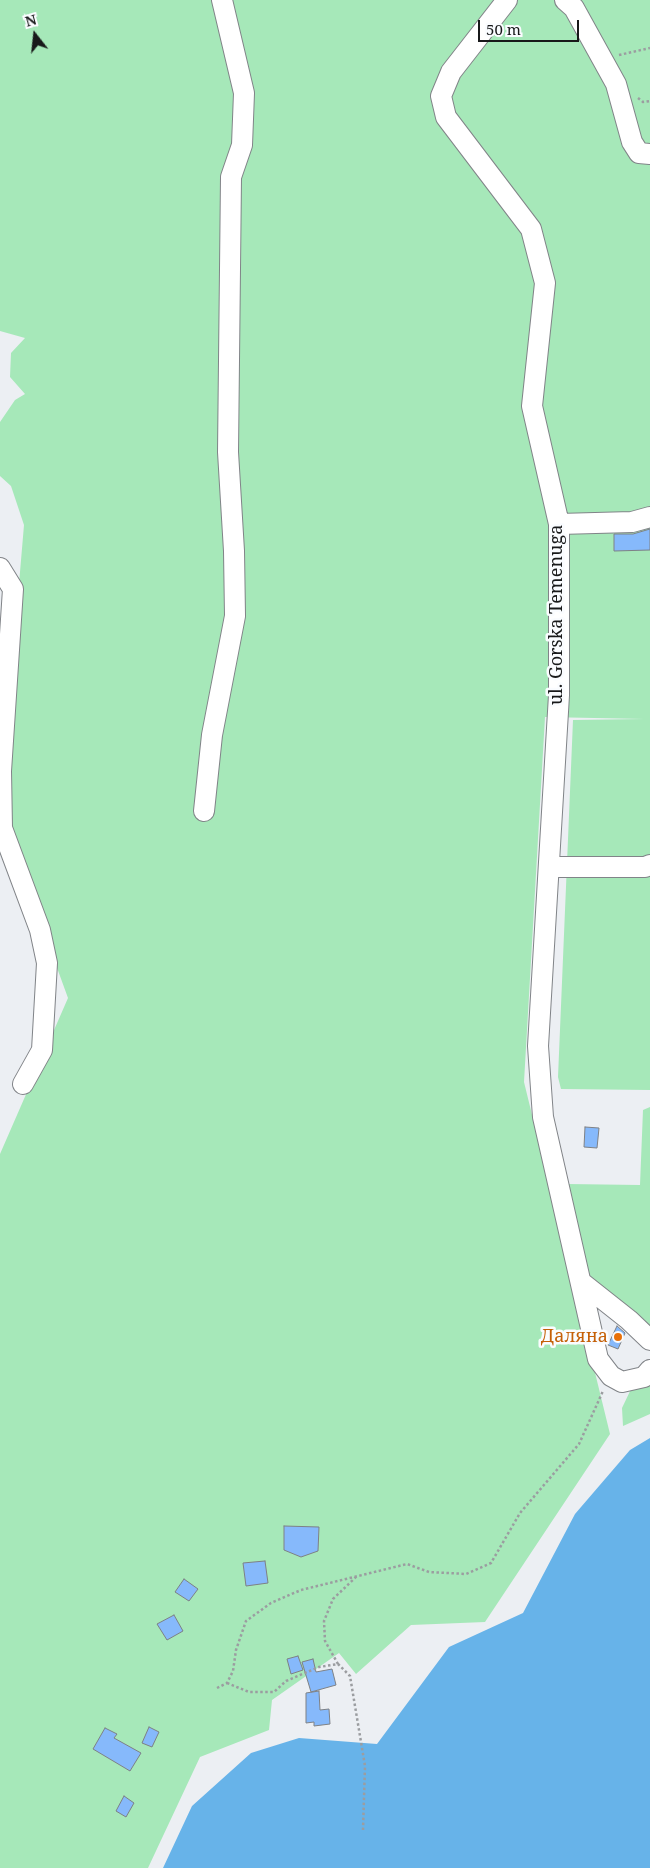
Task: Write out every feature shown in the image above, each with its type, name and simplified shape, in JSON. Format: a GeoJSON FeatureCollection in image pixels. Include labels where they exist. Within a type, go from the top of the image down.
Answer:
{"type":"FeatureCollection","features":[{"type":"Feature","properties":{"kind":"street"},"geometry":{"type":"LineString","coordinates":[[204,811],[212,735],[235,616],[234,551],[228,452],[231,177],[242,145],[244,93],[222,0]]}},
{"type":"Feature","properties":{"kind":"street","name":"ul. Gorska Temenuga"},"geometry":{"type":"LineString","coordinates":[[508,0],[451,72],[441,96],[446,117],[531,229],[545,283],[532,406],[559,524],[559,695],[538,1046],[543,1117],[598,1359],[611,1376]]}},
{"type":"Feature","properties":{"kind":"street"},"geometry":{"type":"LineString","coordinates":[[565,0],[574,8],[616,84],[632,142],[639,153],[650,154]]}},
{"type":"Feature","properties":{"kind":"street"},"geometry":{"type":"LineString","coordinates":[[559,524],[632,522],[650,517]]}},
{"type":"Feature","properties":{"kind":"street"},"geometry":{"type":"LineString","coordinates":[[0,568],[13,589],[1,771],[2,828],[40,930],[47,963],[42,1050],[23,1084]]}},
{"type":"Feature","properties":{"kind":"street"},"geometry":{"type":"LineString","coordinates":[[549,867],[636,867],[650,864]]}},
{"type":"Feature","properties":{"kind":"street"},"geometry":{"type":"LineString","coordinates":[[581,1282],[629,1320],[650,1340]]}},
{"type":"Feature","properties":{"kind":"street"},"geometry":{"type":"LineString","coordinates":[[611,1376],[622,1382],[644,1377],[650,1370]]}},
{"type":"Feature","properties":{"kind":"path"},"geometry":{"type":"LineString","coordinates":[[602,56],[623,55],[650,48]]}},
{"type":"Feature","properties":{"kind":"path"},"geometry":{"type":"LineString","coordinates":[[217,1688],[227,1682],[233,1671],[246,1621],[258,1611],[301,1590],[407,1564],[429,1572],[466,1574],[491,1562],[520,1513],[578,1444],[611,1376]]}},
{"type":"Feature","properties":{"kind":"path"},"geometry":{"type":"LineString","coordinates":[[358,1575],[333,1598],[324,1621],[325,1640],[338,1664],[350,1676],[365,1766],[363,1830]]}},
{"type":"Feature","properties":{"kind":"path"},"geometry":{"type":"LineString","coordinates":[[227,1682],[249,1692],[274,1692],[286,1682],[319,1667],[338,1664]]}},
{"type":"Feature","properties":{"kind":"green space"},"geometry":{"type":"Polygon","coordinates":[[[0,0],[650,0],[650,1090],[561,1089],[558,1077],[573,720],[644,719],[545,717],[524,1082],[610,1434],[485,1622],[411,1625],[356,1674],[339,1653],[272,1700],[269,1730],[200,1757],[148,1868],[0,1868],[0,1154],[68,998],[5,825],[8,713],[24,525],[11,486],[0,476],[0,422],[15,400],[25,394],[10,377],[11,353],[25,338],[0,331],[0,0]]]}},
{"type":"Feature","properties":{"kind":"green space"},"geometry":{"type":"Polygon","coordinates":[[[650,1107],[650,1331],[587,1276],[567,1184],[640,1185],[643,1110],[650,1107]]]}},
{"type":"Feature","properties":{"kind":"green space"},"geometry":{"type":"Polygon","coordinates":[[[650,1379],[650,1414],[623,1426],[622,1408],[632,1387],[650,1379]]]}},
{"type":"Feature","properties":{"kind":"water"},"geometry":{"type":"Polygon","coordinates":[[[650,1438],[650,1868],[163,1868],[192,1806],[251,1753],[299,1738],[377,1744],[449,1647],[523,1613],[575,1514],[630,1450],[650,1438]]]}},
{"type":"Feature","properties":{"kind":"building"},"geometry":{"type":"Polygon","coordinates":[[[650,529],[650,550],[614,551],[614,534],[633,534],[650,529]]]}},
{"type":"Feature","properties":{"kind":"building"},"geometry":{"type":"Polygon","coordinates":[[[585,1127],[599,1128],[597,1148],[584,1147],[585,1127]]]}},
{"type":"Feature","properties":{"kind":"building","name":"Даляна"},"geometry":{"type":"Polygon","coordinates":[[[617,1326],[625,1333],[618,1349],[608,1345],[617,1326]]]}},
{"type":"Feature","properties":{"kind":"building"},"geometry":{"type":"Polygon","coordinates":[[[284,1526],[319,1527],[318,1551],[301,1557],[284,1550],[284,1526]]]}},
{"type":"Feature","properties":{"kind":"building"},"geometry":{"type":"Polygon","coordinates":[[[265,1561],[268,1583],[246,1586],[243,1563],[265,1561]]]}},
{"type":"Feature","properties":{"kind":"building"},"geometry":{"type":"Polygon","coordinates":[[[184,1579],[198,1589],[189,1601],[175,1592],[184,1579]]]}},
{"type":"Feature","properties":{"kind":"building"},"geometry":{"type":"Polygon","coordinates":[[[174,1615],[183,1631],[167,1640],[157,1624],[174,1615]]]}},
{"type":"Feature","properties":{"kind":"building"},"geometry":{"type":"Polygon","coordinates":[[[298,1656],[303,1670],[291,1674],[287,1659],[298,1656]]]}},
{"type":"Feature","properties":{"kind":"building"},"geometry":{"type":"Polygon","coordinates":[[[313,1659],[316,1672],[332,1669],[336,1685],[311,1692],[302,1662],[313,1659]]]}},
{"type":"Feature","properties":{"kind":"building"},"geometry":{"type":"Polygon","coordinates":[[[319,1691],[320,1710],[329,1709],[330,1724],[314,1726],[314,1722],[306,1723],[306,1693],[319,1691]]]}},
{"type":"Feature","properties":{"kind":"building"},"geometry":{"type":"Polygon","coordinates":[[[149,1727],[159,1732],[152,1747],[142,1743],[149,1727]]]}},
{"type":"Feature","properties":{"kind":"building"},"geometry":{"type":"Polygon","coordinates":[[[105,1728],[117,1734],[114,1738],[141,1753],[130,1771],[93,1749],[105,1728]]]}},
{"type":"Feature","properties":{"kind":"building"},"geometry":{"type":"Polygon","coordinates":[[[124,1796],[134,1803],[126,1817],[116,1811],[124,1796]]]}},
{"type":"Feature","properties":{"kind":"place","name":"Даляна"},"geometry":{"type":"Point","coordinates":[618,1337]}}]}
